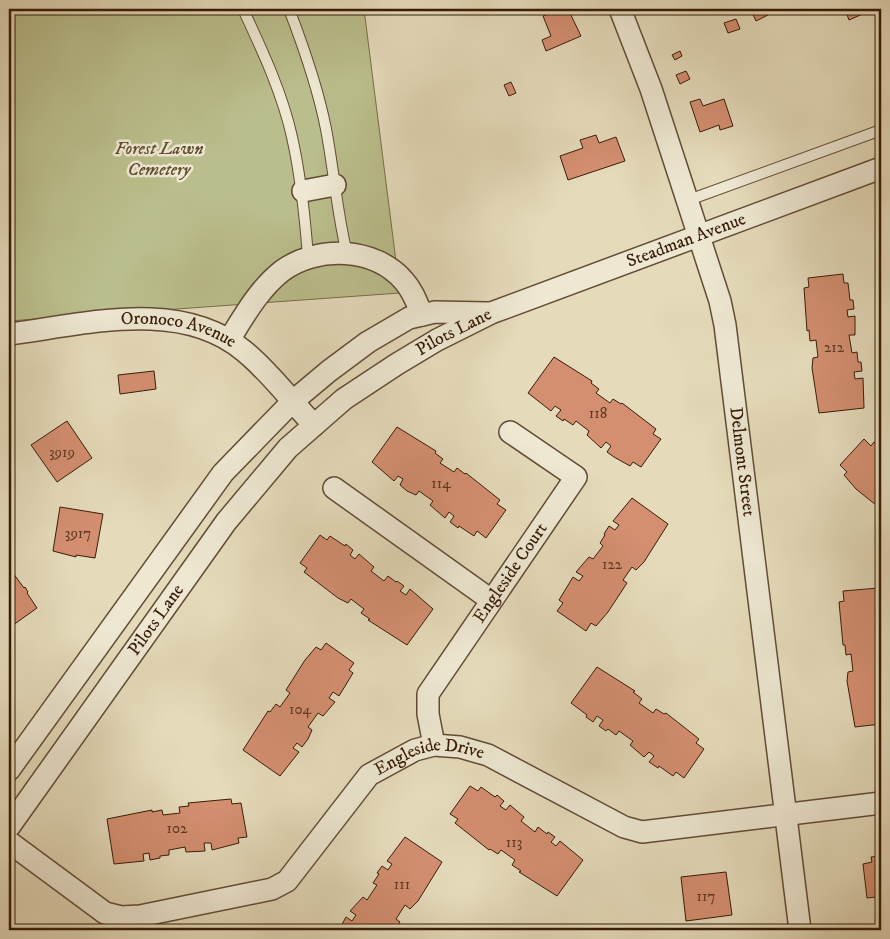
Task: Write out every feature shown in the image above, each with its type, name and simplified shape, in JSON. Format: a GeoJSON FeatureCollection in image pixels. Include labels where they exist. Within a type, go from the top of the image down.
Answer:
{"type":"FeatureCollection","features":[{"type":"Feature","properties":{"kind":"street","name":"Delmont Street"},"geometry":{"type":"LineString","coordinates":[[620,9],[651,88],[697,236],[720,301],[725,325],[800,930]]}},
{"type":"Feature","properties":{"kind":"street","name":"Steadman Avenue"},"geometry":{"type":"LineString","coordinates":[[491,314],[881,168]]}},
{"type":"Feature","properties":{"kind":"street"},"geometry":{"type":"LineString","coordinates":[[303,191],[335,185]]}},
{"type":"Feature","properties":{"kind":"street"},"geometry":{"type":"LineString","coordinates":[[229,340],[267,285],[283,271],[308,258],[348,254],[371,259],[394,272],[408,286],[422,315]]}},
{"type":"Feature","properties":{"kind":"street","name":"Pilots Lane"},"geometry":{"type":"LineString","coordinates":[[9,770],[115,620],[223,473],[292,402],[329,370],[368,342],[410,318],[435,312],[491,314]]}},
{"type":"Feature","properties":{"kind":"street","name":"Pilots Lane"},"geometry":{"type":"LineString","coordinates":[[9,827],[226,522],[288,448],[344,399],[397,364],[437,340],[491,314]]}},
{"type":"Feature","properties":{"kind":"street","name":"Oronoco Avenue"},"geometry":{"type":"LineString","coordinates":[[9,334],[120,318],[140,318],[188,324],[229,340],[259,366],[314,425]]}},
{"type":"Feature","properties":{"kind":"street","name":"Engleside Court"},"geometry":{"type":"LineString","coordinates":[[434,745],[428,714],[428,694],[490,600],[576,477],[510,432]]}},
{"type":"Feature","properties":{"kind":"street"},"geometry":{"type":"LineString","coordinates":[[334,488],[490,600]]}},
{"type":"Feature","properties":{"kind":"street"},"geometry":{"type":"LineString","coordinates":[[115,620],[142,640]]}},
{"type":"Feature","properties":{"kind":"street","name":"Engleside Drive"},"geometry":{"type":"LineString","coordinates":[[9,842],[105,914],[121,917],[140,916],[272,889],[288,881],[369,775],[415,750],[434,745],[460,748],[488,755],[624,827],[642,832],[785,813],[881,803]]}},
{"type":"Feature","properties":{"kind":"lane"},"geometry":{"type":"LineString","coordinates":[[243,9],[274,76],[292,136],[303,191],[308,258]]}},
{"type":"Feature","properties":{"kind":"lane"},"geometry":{"type":"LineString","coordinates":[[289,9],[305,49],[326,128],[348,254]]}},
{"type":"Feature","properties":{"kind":"lane"},"geometry":{"type":"LineString","coordinates":[[686,201],[881,130]]}},
{"type":"Feature","properties":{"kind":"green space","name":"Forest Lawn Cemetery"},"geometry":{"type":"Polygon","coordinates":[[[9,9],[364,9],[400,293],[9,321],[9,9]]]}},
{"type":"Feature","properties":{"kind":"building"},"geometry":{"type":"Polygon","coordinates":[[[560,9],[568,9],[581,36],[546,51],[542,40],[551,36],[543,16],[560,9]]]}},
{"type":"Feature","properties":{"kind":"building"},"geometry":{"type":"Polygon","coordinates":[[[748,9],[766,9],[768,15],[756,21],[751,10],[748,9]]]}},
{"type":"Feature","properties":{"kind":"building"},"geometry":{"type":"Polygon","coordinates":[[[845,9],[864,9],[865,13],[849,20],[845,9]]]}},
{"type":"Feature","properties":{"kind":"building"},"geometry":{"type":"Polygon","coordinates":[[[736,19],[740,29],[728,33],[724,23],[736,19]]]}},
{"type":"Feature","properties":{"kind":"building"},"geometry":{"type":"Polygon","coordinates":[[[680,51],[682,56],[675,60],[672,55],[680,51]]]}},
{"type":"Feature","properties":{"kind":"building"},"geometry":{"type":"Polygon","coordinates":[[[686,71],[690,79],[680,84],[676,75],[686,71]]]}},
{"type":"Feature","properties":{"kind":"building"},"geometry":{"type":"Polygon","coordinates":[[[511,82],[516,93],[509,96],[504,85],[511,82]]]}},
{"type":"Feature","properties":{"kind":"building"},"geometry":{"type":"Polygon","coordinates":[[[700,99],[703,106],[724,99],[733,126],[720,130],[719,125],[700,132],[690,102],[700,99]]]}},
{"type":"Feature","properties":{"kind":"building"},"geometry":{"type":"Polygon","coordinates":[[[596,135],[599,143],[616,137],[625,161],[568,180],[560,156],[583,148],[580,140],[596,135]]]}},
{"type":"Feature","properties":{"kind":"building"},"geometry":{"type":"Polygon","coordinates":[[[843,274],[844,283],[848,283],[850,300],[853,300],[854,309],[847,310],[848,317],[855,316],[855,335],[849,335],[852,353],[857,352],[858,362],[861,362],[862,371],[854,372],[855,379],[863,378],[864,408],[819,413],[812,368],[813,358],[818,357],[816,340],[810,341],[809,330],[807,331],[804,288],[809,287],[808,278],[843,274]]]}},
{"type":"Feature","properties":{"kind":"building"},"geometry":{"type":"Polygon","coordinates":[[[554,357],[592,381],[591,383],[599,389],[596,393],[610,403],[613,399],[622,403],[656,429],[653,434],[661,439],[641,467],[633,462],[630,466],[614,457],[607,452],[611,446],[606,442],[601,448],[587,435],[589,431],[576,421],[573,425],[564,419],[563,421],[556,416],[561,410],[555,406],[551,411],[528,393],[554,357]]]}},
{"type":"Feature","properties":{"kind":"building"},"geometry":{"type":"Polygon","coordinates":[[[154,371],[156,389],[120,394],[118,375],[154,371]]]}},
{"type":"Feature","properties":{"kind":"building"},"geometry":{"type":"Polygon","coordinates":[[[67,421],[92,458],[57,482],[31,445],[67,421]]]}},
{"type":"Feature","properties":{"kind":"building"},"geometry":{"type":"Polygon","coordinates":[[[397,427],[436,451],[435,453],[443,459],[440,463],[454,472],[457,468],[466,473],[500,500],[497,504],[506,510],[486,538],[477,531],[474,536],[459,526],[458,528],[450,522],[454,516],[449,512],[445,518],[430,505],[433,501],[419,491],[416,495],[407,491],[400,485],[403,479],[398,476],[394,481],[372,462],[397,427]]]}},
{"type":"Feature","properties":{"kind":"building"},"geometry":{"type":"Polygon","coordinates":[[[864,439],[871,446],[874,442],[881,448],[881,509],[856,489],[844,475],[847,472],[840,465],[864,439]]]}},
{"type":"Feature","properties":{"kind":"building"},"geometry":{"type":"Polygon","coordinates":[[[632,498],[668,524],[644,562],[636,570],[632,567],[623,580],[627,583],[608,612],[596,626],[591,623],[586,631],[557,611],[563,603],[559,600],[573,577],[579,581],[583,576],[576,572],[589,557],[593,559],[603,546],[600,543],[609,526],[615,530],[619,525],[613,521],[632,498]]]}},
{"type":"Feature","properties":{"kind":"building"},"geometry":{"type":"Polygon","coordinates":[[[60,507],[103,514],[95,558],[76,555],[76,557],[53,551],[60,507]]]}},
{"type":"Feature","properties":{"kind":"building"},"geometry":{"type":"Polygon","coordinates":[[[320,535],[327,540],[330,536],[345,546],[346,544],[353,550],[350,555],[355,559],[359,554],[374,567],[371,571],[384,581],[388,576],[397,581],[404,586],[400,591],[406,595],[410,589],[433,609],[407,645],[368,620],[370,619],[361,613],[364,609],[351,599],[348,603],[338,598],[304,572],[307,568],[300,563],[320,535]]]}},
{"type":"Feature","properties":{"kind":"building"},"geometry":{"type":"Polygon","coordinates":[[[13,573],[25,587],[37,608],[9,628],[9,576],[13,573]]]}},
{"type":"Feature","properties":{"kind":"building"},"geometry":{"type":"Polygon","coordinates":[[[878,588],[879,597],[881,597],[881,724],[855,727],[847,681],[848,672],[853,671],[851,654],[846,655],[845,645],[843,645],[839,602],[844,601],[843,591],[878,588]]]}},
{"type":"Feature","properties":{"kind":"building"},"geometry":{"type":"Polygon","coordinates":[[[326,643],[354,663],[349,670],[353,673],[339,696],[333,692],[329,698],[335,702],[323,716],[318,713],[308,727],[312,730],[302,747],[297,743],[293,748],[299,752],[280,776],[243,750],[268,711],[270,712],[276,704],[280,707],[290,693],[286,690],[305,660],[316,647],[321,650],[326,643]]]}},
{"type":"Feature","properties":{"kind":"building"},"geometry":{"type":"Polygon","coordinates":[[[597,667],[635,691],[633,692],[642,699],[639,703],[653,713],[656,709],[664,714],[666,713],[699,739],[696,743],[704,749],[684,778],[676,772],[673,776],[659,766],[658,768],[649,762],[654,756],[649,752],[644,757],[630,745],[633,741],[619,731],[616,735],[608,729],[606,731],[599,726],[603,720],[597,716],[593,722],[571,703],[597,667]]]}},
{"type":"Feature","properties":{"kind":"building"},"geometry":{"type":"Polygon","coordinates":[[[470,786],[478,791],[481,787],[495,797],[497,795],[504,801],[500,806],[506,810],[510,805],[524,817],[521,821],[535,832],[538,827],[547,834],[548,832],[555,837],[551,842],[556,846],[560,841],[583,860],[557,896],[519,872],[521,871],[512,865],[515,860],[501,850],[498,854],[489,850],[455,823],[458,819],[450,814],[470,786]]]}},
{"type":"Feature","properties":{"kind":"building"},"geometry":{"type":"Polygon","coordinates":[[[231,799],[232,804],[241,803],[247,837],[238,838],[239,843],[212,850],[211,843],[204,843],[205,851],[186,852],[185,847],[169,850],[169,855],[160,856],[160,858],[150,860],[149,853],[143,854],[144,861],[114,864],[107,819],[152,810],[152,812],[162,810],[163,815],[180,813],[179,807],[189,806],[188,803],[231,799]]]}},
{"type":"Feature","properties":{"kind":"building"},"geometry":{"type":"Polygon","coordinates":[[[405,837],[442,862],[418,901],[410,909],[405,905],[396,919],[400,922],[395,930],[339,930],[346,917],[352,921],[356,915],[350,911],[363,897],[367,900],[377,885],[373,883],[379,874],[377,873],[382,866],[388,870],[392,864],[387,861],[405,837]]]}},
{"type":"Feature","properties":{"kind":"building"},"geometry":{"type":"Polygon","coordinates":[[[881,856],[881,902],[876,902],[876,897],[867,898],[863,864],[872,862],[871,857],[881,856]]]}},
{"type":"Feature","properties":{"kind":"building"},"geometry":{"type":"Polygon","coordinates":[[[726,872],[732,915],[686,921],[681,877],[726,872]]]}}]}
